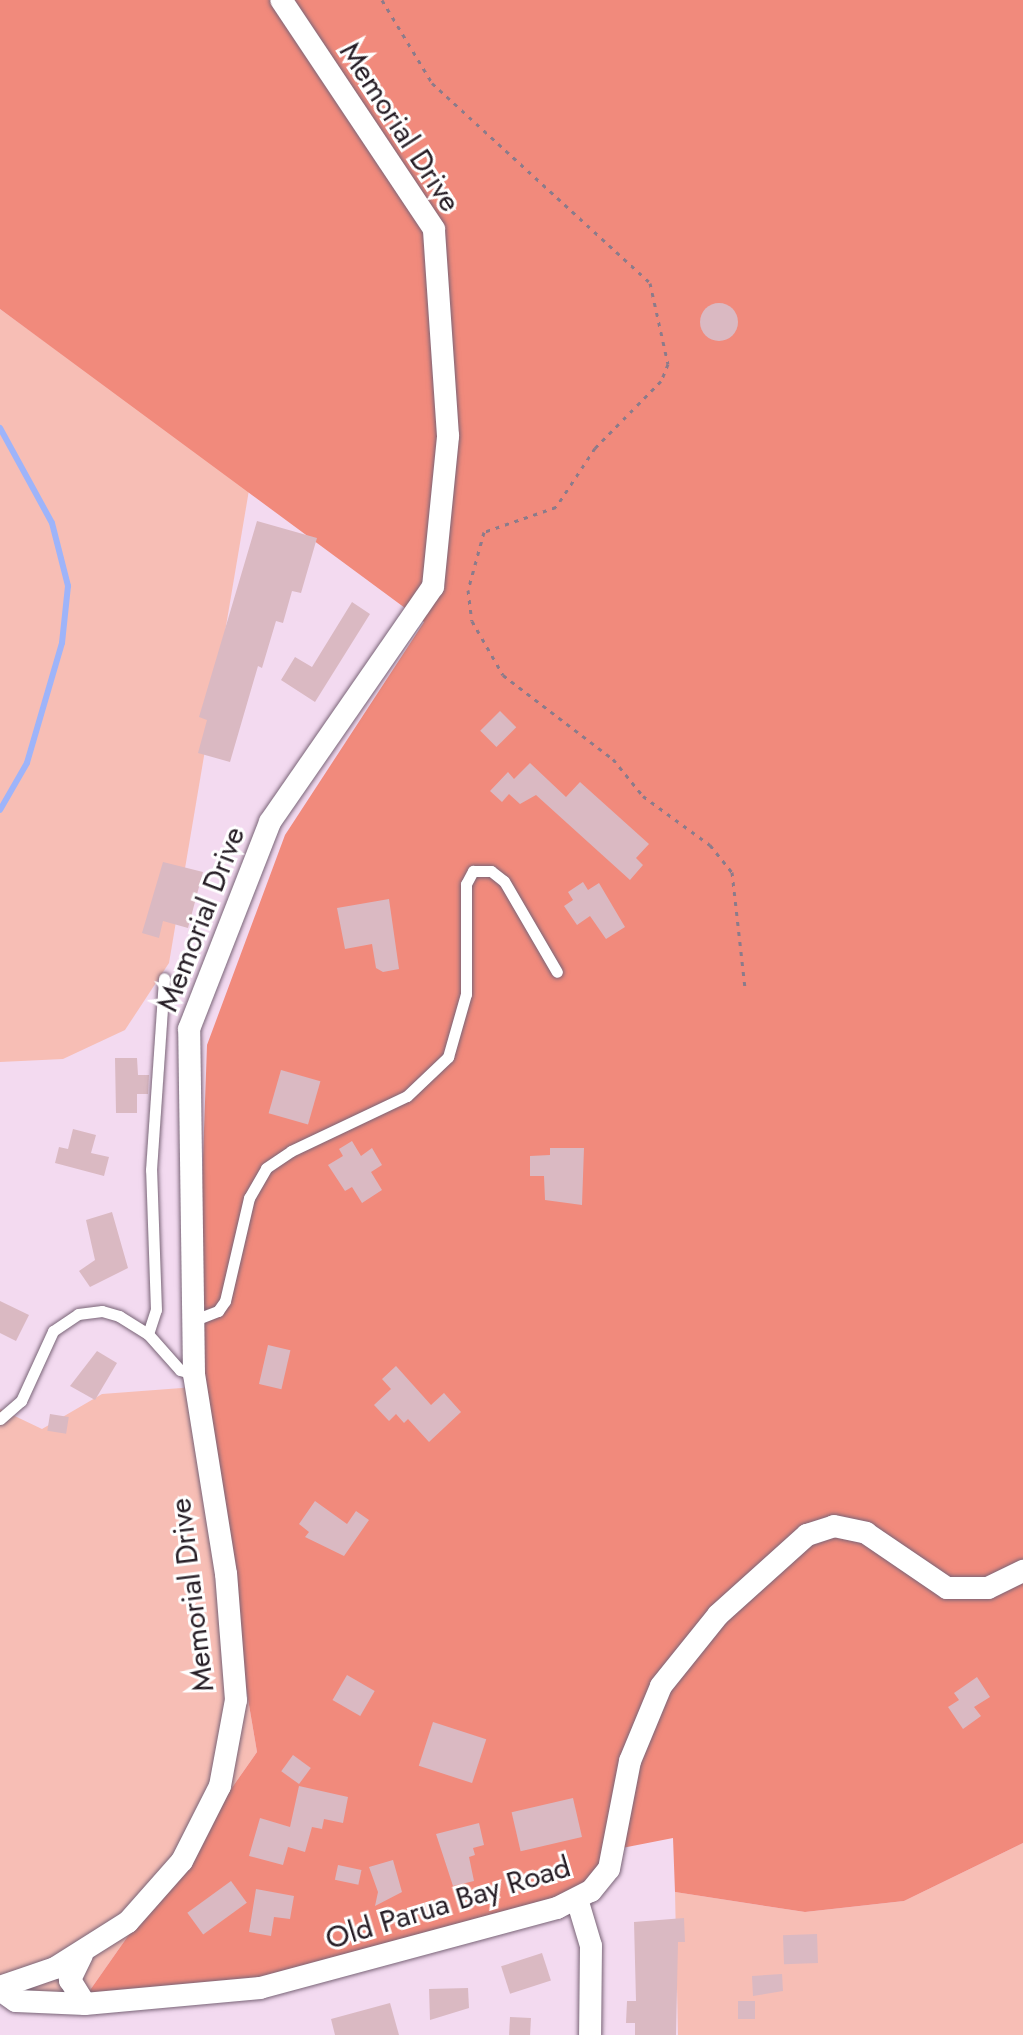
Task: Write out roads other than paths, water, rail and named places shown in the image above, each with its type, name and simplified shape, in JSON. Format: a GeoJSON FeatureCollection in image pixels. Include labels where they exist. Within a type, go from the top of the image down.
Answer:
{"type":"FeatureCollection","features":[{"type":"Feature","properties":{"kind":"street","name":"Memorial Drive"},"geometry":{"type":"LineString","coordinates":[[0,1988],[82,1955],[128,1922],[182,1861],[209,1812],[228,1759],[236,1700],[227,1588],[194,1374],[189,1029],[270,822],[433,587],[448,436],[434,229],[281,0]]}},
{"type":"Feature","properties":{"kind":"street","name":"Old Parua Bay Road"},"geometry":{"type":"LineString","coordinates":[[0,1988],[16,2001],[85,2004],[260,1988],[577,1899],[609,1869],[634,1748],[661,1686],[718,1615],[807,1535],[834,1526],[866,1533],[947,1588],[988,1588],[1023,1571]]}},
{"type":"Feature","properties":{"kind":"street"},"geometry":{"type":"LineString","coordinates":[[577,1899],[591,1946],[590,2035]]}},
{"type":"Feature","properties":{"kind":"street"},"geometry":{"type":"LineString","coordinates":[[82,1955],[70,1980],[85,2004]]}},
{"type":"Feature","properties":{"kind":"lane"},"geometry":{"type":"LineString","coordinates":[[192,1321],[209,1316],[225,1301],[249,1198],[266,1168],[407,1096],[448,1057],[466,994],[469,874],[486,870],[504,881],[557,972]]}},
{"type":"Feature","properties":{"kind":"lane"},"geometry":{"type":"LineString","coordinates":[[148,1334],[156,1310],[151,1170],[164,978]]}},
{"type":"Feature","properties":{"kind":"lane"},"geometry":{"type":"LineString","coordinates":[[0,1419],[21,1401],[49,1338],[66,1319],[102,1311],[148,1334],[180,1370],[194,1374]]}},
{"type":"Feature","properties":{"kind":"waterway"},"geometry":{"type":"LineString","coordinates":[[0,428],[52,523],[68,586],[62,643],[27,763],[0,810]]}}]}
